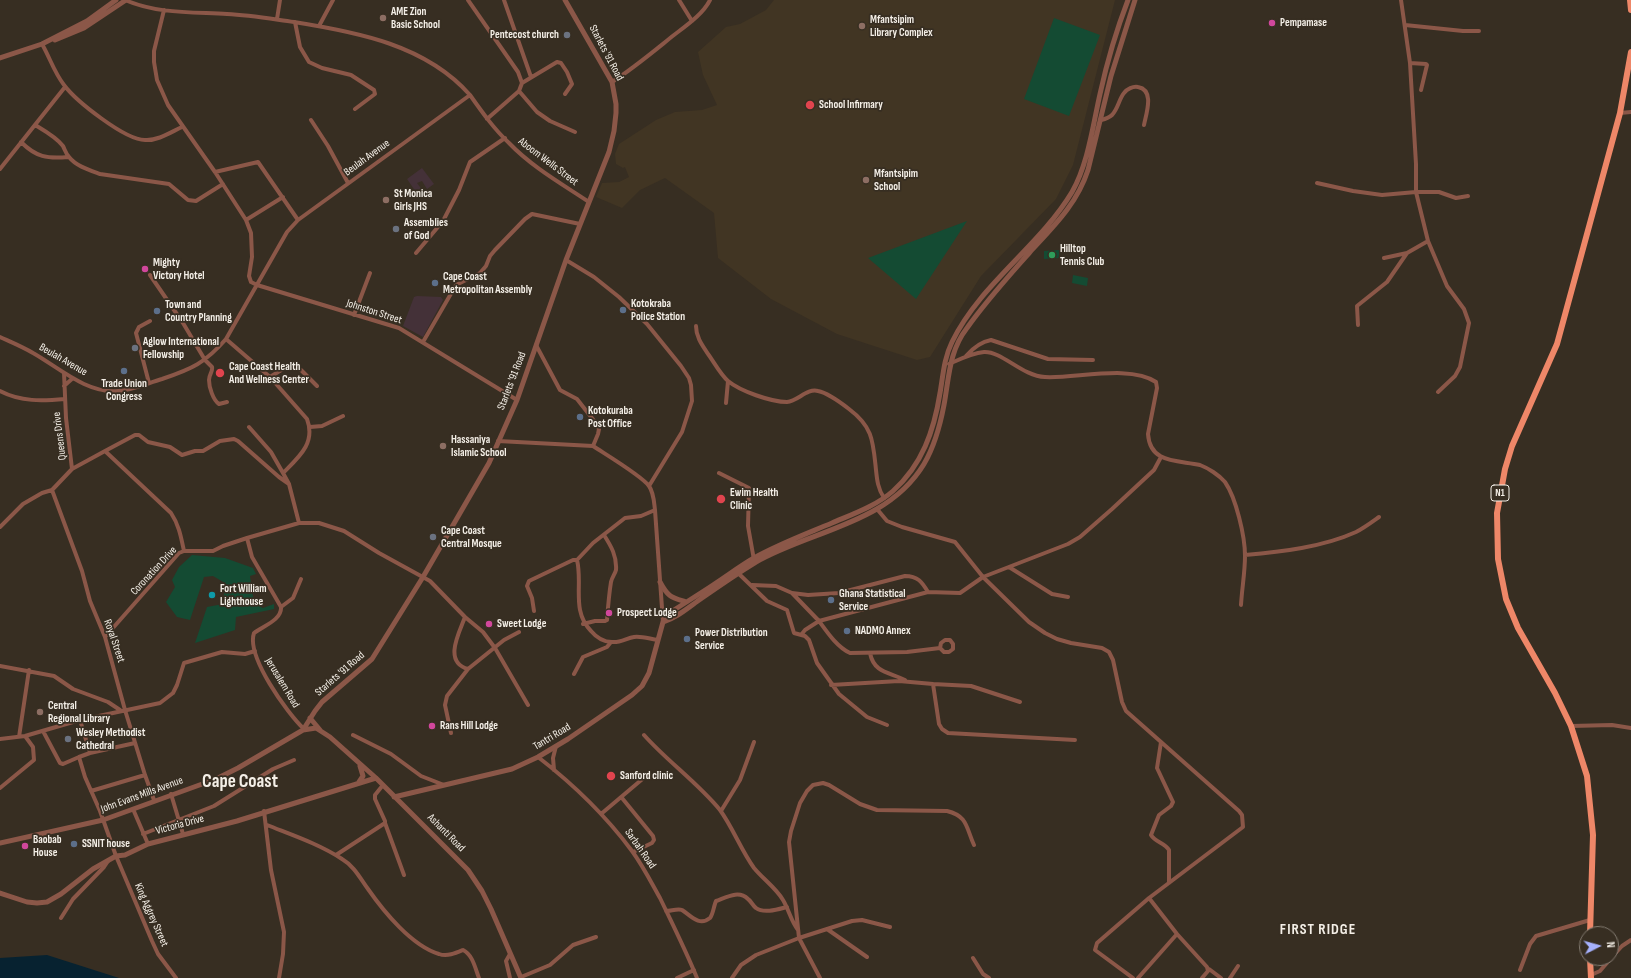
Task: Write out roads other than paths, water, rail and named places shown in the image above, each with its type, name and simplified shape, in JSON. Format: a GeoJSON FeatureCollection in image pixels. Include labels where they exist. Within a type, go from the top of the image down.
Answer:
{"type":"FeatureCollection","features":[{"type":"Feature","properties":{"kind":"highway"},"geometry":{"type":"LineString","coordinates":[[1630,0],[1631,10]]}},
{"type":"Feature","properties":{"kind":"highway","name":"N1"},"geometry":{"type":"LineString","coordinates":[[1590,926],[1592,835],[1587,776],[1571,726],[1555,693],[1518,628],[1506,599],[1498,559],[1497,513],[1505,469],[1512,446],[1557,344],[1620,113],[1631,52]]}},
{"type":"Feature","properties":{"kind":"highway"},"geometry":{"type":"LineString","coordinates":[[1590,966],[1591,976]]}},
{"type":"Feature","properties":{"kind":"street"},"geometry":{"type":"LineString","coordinates":[[44,43],[87,21],[116,0]]}},
{"type":"Feature","properties":{"kind":"street"},"geometry":{"type":"LineString","coordinates":[[0,58],[54,40],[84,28],[126,0],[139,5],[164,10],[277,19],[319,26],[387,42],[407,50],[434,64],[453,78],[470,95]]}},
{"type":"Feature","properties":{"kind":"street"},"geometry":{"type":"LineString","coordinates":[[277,19],[280,0]]}},
{"type":"Feature","properties":{"kind":"street"},"geometry":{"type":"LineString","coordinates":[[319,26],[332,0]]}},
{"type":"Feature","properties":{"kind":"street"},"geometry":{"type":"LineString","coordinates":[[468,0],[518,72],[522,83]]}},
{"type":"Feature","properties":{"kind":"street"},"geometry":{"type":"LineString","coordinates":[[504,0],[531,77]]}},
{"type":"Feature","properties":{"kind":"street","name":"Starlets '91 Road"},"geometry":{"type":"LineString","coordinates":[[303,730],[322,702],[372,659],[423,577],[490,463],[498,441],[517,400],[566,260],[609,152],[614,131],[616,104],[612,82],[565,0]]}},
{"type":"Feature","properties":{"kind":"street"},"geometry":{"type":"LineString","coordinates":[[679,0],[692,21]]}},
{"type":"Feature","properties":{"kind":"street"},"geometry":{"type":"LineString","coordinates":[[612,82],[631,70],[692,21],[710,0]]}},
{"type":"Feature","properties":{"kind":"street"},"geometry":{"type":"LineString","coordinates":[[755,560],[877,509],[888,503],[902,491],[918,473],[928,457],[940,420],[950,345],[961,325],[984,296],[1059,211],[1073,189],[1082,168],[1104,75],[1119,24],[1128,0]]}},
{"type":"Feature","properties":{"kind":"street"},"geometry":{"type":"LineString","coordinates":[[663,622],[672,619],[755,560],[798,537],[864,510],[884,498],[908,475],[916,465],[927,444],[935,419],[947,364],[955,347],[966,329],[988,300],[1064,215],[1079,193],[1088,170],[1111,76],[1135,0]]}},
{"type":"Feature","properties":{"kind":"street"},"geometry":{"type":"LineString","coordinates":[[1401,0],[1410,63],[1416,164],[1416,192],[1428,241],[1447,286],[1464,309],[1469,324],[1460,367],[1456,376],[1438,392]]}},
{"type":"Feature","properties":{"kind":"street"},"geometry":{"type":"LineString","coordinates":[[164,10],[155,44],[154,62],[161,91],[182,127],[215,172],[246,220],[251,234],[252,257],[250,279],[251,282],[257,285]]}},
{"type":"Feature","properties":{"kind":"street"},"geometry":{"type":"LineString","coordinates":[[295,22],[300,47],[309,62],[322,68],[352,75],[374,90],[375,94],[355,109]]}},
{"type":"Feature","properties":{"kind":"street"},"geometry":{"type":"LineString","coordinates":[[1405,25],[1463,31],[1479,31]]}},
{"type":"Feature","properties":{"kind":"street"},"geometry":{"type":"LineString","coordinates":[[44,43],[54,69],[65,87],[122,133],[134,138],[146,140],[158,138],[182,127]]}},
{"type":"Feature","properties":{"kind":"street"},"geometry":{"type":"LineString","coordinates":[[487,119],[519,91],[522,83],[557,62],[561,63],[572,84],[565,94]]}},
{"type":"Feature","properties":{"kind":"street"},"geometry":{"type":"LineString","coordinates":[[1410,63],[1427,65],[1421,90]]}},
{"type":"Feature","properties":{"kind":"street"},"geometry":{"type":"LineString","coordinates":[[1101,120],[1111,117],[1115,113],[1124,93],[1132,87],[1137,86],[1148,94],[1144,126]]}},
{"type":"Feature","properties":{"kind":"street"},"geometry":{"type":"LineString","coordinates":[[0,169],[65,87]]}},
{"type":"Feature","properties":{"kind":"street"},"geometry":{"type":"LineString","coordinates":[[519,91],[537,112],[550,121],[575,132]]}},
{"type":"Feature","properties":{"kind":"street","name":"Aboom Wells Street"},"geometry":{"type":"LineString","coordinates":[[470,95],[487,119],[523,156],[589,202]]}},
{"type":"Feature","properties":{"kind":"street","name":"Beulah Avenue"},"geometry":{"type":"LineString","coordinates":[[0,337],[32,352],[73,378],[100,390],[111,391],[129,389],[196,366],[205,360],[226,339],[287,232],[298,220],[470,95]]}},
{"type":"Feature","properties":{"kind":"street"},"geometry":{"type":"LineString","coordinates":[[1620,113],[1631,112]]}},
{"type":"Feature","properties":{"kind":"street"},"geometry":{"type":"LineString","coordinates":[[311,120],[328,146],[348,183]]}},
{"type":"Feature","properties":{"kind":"street"},"geometry":{"type":"LineString","coordinates":[[35,125],[55,138],[62,145],[68,156],[82,167],[100,174],[169,184],[192,202],[223,184]]}},
{"type":"Feature","properties":{"kind":"street"},"geometry":{"type":"LineString","coordinates":[[416,253],[443,221],[459,190],[470,162],[505,138]]}},
{"type":"Feature","properties":{"kind":"street"},"geometry":{"type":"LineString","coordinates":[[21,142],[38,155],[52,157],[68,156]]}},
{"type":"Feature","properties":{"kind":"street"},"geometry":{"type":"LineString","coordinates":[[215,172],[258,162],[298,220]]}},
{"type":"Feature","properties":{"kind":"street"},"geometry":{"type":"LineString","coordinates":[[1317,183],[1353,191],[1382,195],[1416,192],[1442,193],[1456,198],[1468,196]]}},
{"type":"Feature","properties":{"kind":"street"},"geometry":{"type":"LineString","coordinates":[[246,220],[283,197]]}},
{"type":"Feature","properties":{"kind":"street"},"geometry":{"type":"LineString","coordinates":[[423,342],[456,285],[480,272],[486,266],[494,250],[525,219],[532,214],[580,224]]}},
{"type":"Feature","properties":{"kind":"street"},"geometry":{"type":"LineString","coordinates":[[1384,258],[1407,253],[1428,241]]}},
{"type":"Feature","properties":{"kind":"street"},"geometry":{"type":"LineString","coordinates":[[1358,325],[1357,306],[1387,282],[1407,253]]}},
{"type":"Feature","properties":{"kind":"street"},"geometry":{"type":"LineString","coordinates":[[566,260],[594,277],[619,297],[647,324],[689,378],[692,401],[685,424],[649,486]]}},
{"type":"Feature","properties":{"kind":"street"},"geometry":{"type":"LineString","coordinates":[[354,315],[370,273]]}},
{"type":"Feature","properties":{"kind":"street"},"geometry":{"type":"LineString","coordinates":[[150,275],[184,323],[205,360],[213,368],[209,380],[214,399],[219,404],[227,402]]}},
{"type":"Feature","properties":{"kind":"street","name":"Johnston Street"},"geometry":{"type":"LineString","coordinates":[[257,285],[399,328],[517,400]]}},
{"type":"Feature","properties":{"kind":"street"},"geometry":{"type":"LineString","coordinates":[[149,383],[136,333],[139,327],[150,321]]}},
{"type":"Feature","properties":{"kind":"street"},"geometry":{"type":"LineString","coordinates":[[696,326],[698,338],[702,345],[728,381],[764,398],[782,401],[796,400],[810,391],[817,390],[835,399],[865,423],[871,435],[878,490],[884,498]]}},
{"type":"Feature","properties":{"kind":"street"},"geometry":{"type":"LineString","coordinates":[[226,339],[270,377],[307,419],[310,427],[306,449],[283,473]]}},
{"type":"Feature","properties":{"kind":"street"},"geometry":{"type":"LineString","coordinates":[[965,357],[974,347],[984,341],[991,340],[1048,359],[1093,360]]}},
{"type":"Feature","properties":{"kind":"street"},"geometry":{"type":"LineString","coordinates":[[536,345],[560,390],[577,399],[595,422],[598,429],[598,434],[593,446]]}},
{"type":"Feature","properties":{"kind":"street"},"geometry":{"type":"LineString","coordinates":[[947,364],[983,352],[992,353],[1032,375],[1044,377],[1095,373],[1130,374],[1150,378],[1156,382],[1157,388],[1148,434],[1148,440],[1152,448],[1161,457],[1170,461],[1200,465],[1212,471],[1224,481],[1232,494],[1245,555],[1242,605]]}},
{"type":"Feature","properties":{"kind":"street"},"geometry":{"type":"LineString","coordinates":[[270,377],[291,364],[301,370],[317,386]]}},
{"type":"Feature","properties":{"kind":"street","name":"Queens Drive"},"geometry":{"type":"LineString","coordinates":[[52,490],[72,469],[64,373]]}},
{"type":"Feature","properties":{"kind":"street"},"geometry":{"type":"LineString","coordinates":[[64,386],[73,378]]}},
{"type":"Feature","properties":{"kind":"street"},"geometry":{"type":"LineString","coordinates":[[726,403],[728,381]]}},
{"type":"Feature","properties":{"kind":"street"},"geometry":{"type":"LineString","coordinates":[[0,391],[25,400],[40,401],[65,399]]}},
{"type":"Feature","properties":{"kind":"street"},"geometry":{"type":"LineString","coordinates":[[310,427],[322,426],[343,416]]}},
{"type":"Feature","properties":{"kind":"street"},"geometry":{"type":"LineString","coordinates":[[248,427],[272,452],[289,484],[299,523]]}},
{"type":"Feature","properties":{"kind":"street"},"geometry":{"type":"LineString","coordinates":[[72,469],[135,435],[139,435],[148,442],[170,447],[182,456],[195,451],[203,451],[220,441],[234,439],[289,484]]}},
{"type":"Feature","properties":{"kind":"street"},"geometry":{"type":"LineString","coordinates":[[498,441],[593,446],[641,478],[649,486],[653,496],[655,510],[663,622]]}},
{"type":"Feature","properties":{"kind":"street"},"geometry":{"type":"LineString","coordinates":[[105,451],[171,513],[181,533],[184,550]]}},
{"type":"Feature","properties":{"kind":"street"},"geometry":{"type":"LineString","coordinates":[[801,635],[819,621],[928,592],[960,593],[983,577],[1080,538],[1154,470],[1161,457]]}},
{"type":"Feature","properties":{"kind":"street"},"geometry":{"type":"LineString","coordinates":[[720,473],[749,488],[748,526],[755,560]]}},
{"type":"Feature","properties":{"kind":"street"},"geometry":{"type":"LineString","coordinates":[[0,527],[23,504],[42,493],[52,490]]}},
{"type":"Feature","properties":{"kind":"street","name":"Royal Street"},"geometry":{"type":"LineString","coordinates":[[52,490],[82,571],[90,601],[105,637],[122,710],[154,800]]}},
{"type":"Feature","properties":{"kind":"street"},"geometry":{"type":"LineString","coordinates":[[877,509],[887,521],[894,524],[955,542],[983,577],[1024,618],[1045,633],[1064,641],[1102,648],[1109,652],[1113,660],[1122,702],[1126,711],[1239,811],[1244,821],[1243,827],[1170,884],[1149,898],[1095,946],[1095,950],[1133,978]]}},
{"type":"Feature","properties":{"kind":"street"},"geometry":{"type":"LineString","coordinates":[[534,612],[532,598],[527,586],[529,581],[573,560],[578,560],[593,543],[626,518],[641,516],[655,510]]}},
{"type":"Feature","properties":{"kind":"street"},"geometry":{"type":"LineString","coordinates":[[1245,555],[1277,552],[1333,540],[1356,532],[1379,517]]}},
{"type":"Feature","properties":{"kind":"street","name":"Coronation Drive"},"geometry":{"type":"LineString","coordinates":[[105,637],[184,550],[213,551],[247,538],[299,523],[320,523],[344,531],[379,553],[423,577],[437,587],[464,617],[483,632],[495,648],[528,705]]}},
{"type":"Feature","properties":{"kind":"street"},"geometry":{"type":"LineString","coordinates":[[583,624],[607,620],[612,577],[616,572],[616,565],[613,548],[604,535]]}},
{"type":"Feature","properties":{"kind":"street"},"geometry":{"type":"LineString","coordinates":[[247,538],[252,557],[281,607],[293,598],[301,579]]}},
{"type":"Feature","properties":{"kind":"street"},"geometry":{"type":"LineString","coordinates":[[578,560],[580,616],[583,624],[595,635],[611,642],[633,637],[658,640]]}},
{"type":"Feature","properties":{"kind":"street"},"geometry":{"type":"LineString","coordinates":[[1009,567],[1052,594],[1068,597]]}},
{"type":"Feature","properties":{"kind":"street"},"geometry":{"type":"LineString","coordinates":[[737,572],[767,601],[787,610],[794,632],[805,636],[809,640],[817,663],[831,685],[839,694],[867,717],[887,725]]}},
{"type":"Feature","properties":{"kind":"street"},"geometry":{"type":"LineString","coordinates":[[663,622],[668,614],[737,572]]}},
{"type":"Feature","properties":{"kind":"street"},"geometry":{"type":"LineString","coordinates":[[752,585],[776,586],[792,593],[808,595],[839,593],[905,576],[913,576],[920,580],[928,592]]}},
{"type":"Feature","properties":{"kind":"street"},"geometry":{"type":"LineString","coordinates":[[660,582],[670,596],[686,602]]}},
{"type":"Feature","properties":{"kind":"street"},"geometry":{"type":"LineString","coordinates":[[792,593],[819,621],[832,638],[850,653],[907,652],[940,648]]}},
{"type":"Feature","properties":{"kind":"street","name":"Jerusalem Road"},"geometry":{"type":"LineString","coordinates":[[281,607],[280,613],[275,620],[254,633],[253,641],[259,664],[278,697],[303,730]]}},
{"type":"Feature","properties":{"kind":"street"},"geometry":{"type":"LineString","coordinates":[[464,617],[454,655],[456,662],[460,667],[468,669]]}},
{"type":"Feature","properties":{"kind":"street","name":"Tantri Road"},"geometry":{"type":"LineString","coordinates":[[394,797],[512,769],[538,757],[556,746],[632,695],[642,686],[649,673],[663,622]]}},
{"type":"Feature","properties":{"kind":"street"},"geometry":{"type":"LineString","coordinates":[[450,734],[444,705],[447,696],[468,669],[480,658],[504,640],[519,632]]}},
{"type":"Feature","properties":{"kind":"street"},"geometry":{"type":"LineString","coordinates":[[574,674],[583,657],[607,647],[611,642]]}},
{"type":"Feature","properties":{"kind":"street"},"geometry":{"type":"LineString","coordinates":[[0,739],[25,736],[80,720],[160,703],[173,693],[184,663],[213,653],[226,652],[245,654],[255,651]]}},
{"type":"Feature","properties":{"kind":"street"},"geometry":{"type":"LineString","coordinates":[[870,653],[872,660],[880,669],[907,681]]}},
{"type":"Feature","properties":{"kind":"street"},"geometry":{"type":"LineString","coordinates":[[0,666],[54,676],[73,689],[108,702],[122,710]]}},
{"type":"Feature","properties":{"kind":"street"},"geometry":{"type":"LineString","coordinates":[[19,737],[28,670]]}},
{"type":"Feature","properties":{"kind":"street"},"geometry":{"type":"LineString","coordinates":[[831,685],[907,681],[971,686],[1020,702]]}},
{"type":"Feature","properties":{"kind":"street"},"geometry":{"type":"LineString","coordinates":[[933,684],[939,724],[942,729],[948,733],[1075,740]]}},
{"type":"Feature","properties":{"kind":"street","name":"Ashanti Road"},"geometry":{"type":"LineString","coordinates":[[310,718],[320,730],[376,778],[468,870],[482,891],[521,978]]}},
{"type":"Feature","properties":{"kind":"street"},"geometry":{"type":"LineString","coordinates":[[80,720],[90,753]]}},
{"type":"Feature","properties":{"kind":"street"},"geometry":{"type":"LineString","coordinates":[[1571,726],[1612,725],[1631,728]]}},
{"type":"Feature","properties":{"kind":"street"},"geometry":{"type":"LineString","coordinates":[[303,730],[312,728],[320,730]]}},
{"type":"Feature","properties":{"kind":"street","name":"John Evans Mills Avenue"},"geometry":{"type":"LineString","coordinates":[[0,843],[103,820],[133,809],[232,771],[303,730]]}},
{"type":"Feature","properties":{"kind":"street"},"geometry":{"type":"LineString","coordinates":[[43,731],[60,763],[63,764],[90,753],[135,743]]}},
{"type":"Feature","properties":{"kind":"street"},"geometry":{"type":"LineString","coordinates":[[353,735],[391,754],[421,776],[444,785]]}},
{"type":"Feature","properties":{"kind":"street"},"geometry":{"type":"LineString","coordinates":[[644,735],[721,811],[745,855],[755,869],[782,898],[787,907],[790,918],[798,931]]}},
{"type":"Feature","properties":{"kind":"street"},"geometry":{"type":"LineString","coordinates":[[0,788],[34,760],[33,747],[25,736]]}},
{"type":"Feature","properties":{"kind":"street"},"geometry":{"type":"LineString","coordinates":[[721,811],[740,780],[754,742]]}},
{"type":"Feature","properties":{"kind":"street"},"geometry":{"type":"LineString","coordinates":[[1161,742],[1157,768],[1173,802],[1171,806],[1159,815],[1151,835],[1152,838],[1167,846],[1169,850],[1170,884]]}},
{"type":"Feature","properties":{"kind":"street"},"geometry":{"type":"LineString","coordinates":[[554,770],[553,758],[556,746]]}},
{"type":"Feature","properties":{"kind":"street","name":"King Aggrey Street"},"geometry":{"type":"LineString","coordinates":[[79,757],[85,777],[116,856],[152,941],[158,954],[176,978]]}},
{"type":"Feature","properties":{"kind":"street","name":"Sarbah Road"},"geometry":{"type":"LineString","coordinates":[[538,757],[601,814],[633,852],[645,871],[666,912],[697,978]]}},
{"type":"Feature","properties":{"kind":"street"},"geometry":{"type":"LineString","coordinates":[[143,834],[214,806],[273,769],[294,760]]}},
{"type":"Feature","properties":{"kind":"street"},"geometry":{"type":"LineString","coordinates":[[359,782],[363,776],[360,765]]}},
{"type":"Feature","properties":{"kind":"street"},"geometry":{"type":"LineString","coordinates":[[91,791],[145,775]]}},
{"type":"Feature","properties":{"kind":"street"},"geometry":{"type":"LineString","coordinates":[[601,814],[622,798],[646,776]]}},
{"type":"Feature","properties":{"kind":"street","name":"Victoria Drive"},"geometry":{"type":"LineString","coordinates":[[0,893],[27,902],[47,902],[93,869],[116,856],[125,855],[148,844],[237,821],[264,811],[376,778]]}},
{"type":"Feature","properties":{"kind":"street"},"geometry":{"type":"LineString","coordinates":[[820,978],[799,938],[789,842],[800,803],[807,791],[813,785],[823,783],[830,785],[860,804],[877,810],[947,811],[956,813],[965,822],[974,845]]}},
{"type":"Feature","properties":{"kind":"street"},"geometry":{"type":"LineString","coordinates":[[383,785],[375,797],[404,875]]}},
{"type":"Feature","properties":{"kind":"street"},"geometry":{"type":"LineString","coordinates":[[171,794],[183,834]]}},
{"type":"Feature","properties":{"kind":"street"},"geometry":{"type":"LineString","coordinates":[[622,798],[653,836],[654,840],[652,843],[633,852]]}},
{"type":"Feature","properties":{"kind":"street"},"geometry":{"type":"LineString","coordinates":[[133,809],[148,844]]}},
{"type":"Feature","properties":{"kind":"street"},"geometry":{"type":"LineString","coordinates":[[264,811],[267,825],[271,870],[284,932],[283,954],[279,978]]}},
{"type":"Feature","properties":{"kind":"street"},"geometry":{"type":"LineString","coordinates":[[336,855],[385,823]]}},
{"type":"Feature","properties":{"kind":"street"},"geometry":{"type":"LineString","coordinates":[[267,825],[306,840],[343,859],[358,874],[391,918],[417,942],[440,954],[449,955],[463,950],[467,952],[471,956],[479,978]]}},
{"type":"Feature","properties":{"kind":"street"},"geometry":{"type":"LineString","coordinates":[[61,918],[73,899],[104,867],[108,860]]}},
{"type":"Feature","properties":{"kind":"street"},"geometry":{"type":"LineString","coordinates":[[666,912],[678,909],[682,910],[694,920],[705,920],[710,918],[712,915],[716,901],[734,894],[742,894],[756,909],[773,910],[787,907]]}},
{"type":"Feature","properties":{"kind":"street"},"geometry":{"type":"LineString","coordinates":[[1149,898],[1177,934],[1208,969],[1221,978]]}},
{"type":"Feature","properties":{"kind":"street"},"geometry":{"type":"LineString","coordinates":[[732,978],[742,965],[756,955],[799,938],[852,921],[862,920],[890,927]]}},
{"type":"Feature","properties":{"kind":"street"},"geometry":{"type":"LineString","coordinates":[[1520,970],[1530,944],[1536,936],[1590,920]]}},
{"type":"Feature","properties":{"kind":"street"},"geometry":{"type":"LineString","coordinates":[[827,929],[867,957]]}},
{"type":"Feature","properties":{"kind":"street"},"geometry":{"type":"LineString","coordinates":[[1139,978],[1177,934]]}},
{"type":"Feature","properties":{"kind":"street"},"geometry":{"type":"LineString","coordinates":[[521,978],[550,965],[573,945],[596,937]]}},
{"type":"Feature","properties":{"kind":"street"},"geometry":{"type":"LineString","coordinates":[[1619,949],[1631,940]]}},
{"type":"Feature","properties":{"kind":"street"},"geometry":{"type":"LineString","coordinates":[[510,954],[506,961],[510,978]]}},
{"type":"Feature","properties":{"kind":"street"},"geometry":{"type":"LineString","coordinates":[[973,958],[983,974],[989,978]]}},
{"type":"Feature","properties":{"kind":"street"},"geometry":{"type":"LineString","coordinates":[[1230,978],[1238,966]]}},
{"type":"Feature","properties":{"kind":"street"},"geometry":{"type":"LineString","coordinates":[[1591,976],[1600,971],[1604,966]]}},
{"type":"Feature","properties":{"kind":"street"},"geometry":{"type":"LineString","coordinates":[[1202,978],[1208,969]]}},
{"type":"Feature","properties":{"kind":"street"},"geometry":{"type":"LineString","coordinates":[[677,978],[694,970]]}},
{"type":"Feature","properties":{"kind":"water"},"geometry":{"type":"Polygon","coordinates":[[[47,955],[119,978],[0,978],[0,958],[47,955]]]}},
{"type":"Feature","properties":{"kind":"place","name":"AME Zion Basic School"},"geometry":{"type":"Point","coordinates":[383,18]}},
{"type":"Feature","properties":{"kind":"place","name":"Pempamase"},"geometry":{"type":"Point","coordinates":[1272,23]}},
{"type":"Feature","properties":{"kind":"place","name":"Mfantsipim Library Complex"},"geometry":{"type":"Point","coordinates":[862,26]}},
{"type":"Feature","properties":{"kind":"place","name":"Pentecost church"},"geometry":{"type":"Point","coordinates":[567,35]}},
{"type":"Feature","properties":{"kind":"place","name":"School Infirmary"},"geometry":{"type":"Point","coordinates":[810,105]}},
{"type":"Feature","properties":{"kind":"place","name":"Mfantsipim School"},"geometry":{"type":"Point","coordinates":[866,180]}},
{"type":"Feature","properties":{"kind":"place","name":"St Monica Girls JHS"},"geometry":{"type":"Point","coordinates":[386,200]}},
{"type":"Feature","properties":{"kind":"place","name":"Assemblies of God"},"geometry":{"type":"Point","coordinates":[396,229]}},
{"type":"Feature","properties":{"kind":"place","name":"Hilltop Tennis Club"},"geometry":{"type":"Point","coordinates":[1052,255]}},
{"type":"Feature","properties":{"kind":"place","name":"Mighty Victory Hotel"},"geometry":{"type":"Point","coordinates":[145,269]}},
{"type":"Feature","properties":{"kind":"place","name":"Cape Coast Metropolitan Assembly"},"geometry":{"type":"Point","coordinates":[435,283]}},
{"type":"Feature","properties":{"kind":"place","name":"Kotokraba Police Station"},"geometry":{"type":"Point","coordinates":[623,310]}},
{"type":"Feature","properties":{"kind":"place","name":"Town and Country Planning"},"geometry":{"type":"Point","coordinates":[157,311]}},
{"type":"Feature","properties":{"kind":"place","name":"Aglow International Fellowship"},"geometry":{"type":"Point","coordinates":[135,348]}},
{"type":"Feature","properties":{"kind":"place","name":"Trade Union Congress"},"geometry":{"type":"Point","coordinates":[124,371]}},
{"type":"Feature","properties":{"kind":"place","name":"Cape Coast Health And Wellness Center"},"geometry":{"type":"Point","coordinates":[220,373]}},
{"type":"Feature","properties":{"kind":"place","name":"Kotokuraba Post Office"},"geometry":{"type":"Point","coordinates":[580,417]}},
{"type":"Feature","properties":{"kind":"place","name":"Hassaniya Islamic School"},"geometry":{"type":"Point","coordinates":[443,446]}},
{"type":"Feature","properties":{"kind":"place","name":"Ewim Health Clinic"},"geometry":{"type":"Point","coordinates":[721,499]}},
{"type":"Feature","properties":{"kind":"place","name":"Cape Coast Central Mosque"},"geometry":{"type":"Point","coordinates":[433,537]}},
{"type":"Feature","properties":{"kind":"place","name":"Fort William Lighthouse"},"geometry":{"type":"Point","coordinates":[212,595]}},
{"type":"Feature","properties":{"kind":"place","name":"Ghana Statistical Service"},"geometry":{"type":"Point","coordinates":[831,600]}},
{"type":"Feature","properties":{"kind":"place","name":"Prospect Lodge"},"geometry":{"type":"Point","coordinates":[609,613]}},
{"type":"Feature","properties":{"kind":"place","name":"Sweet Lodge"},"geometry":{"type":"Point","coordinates":[489,624]}},
{"type":"Feature","properties":{"kind":"place","name":"NADMO Annex"},"geometry":{"type":"Point","coordinates":[847,631]}},
{"type":"Feature","properties":{"kind":"place","name":"Power Distribution Service"},"geometry":{"type":"Point","coordinates":[687,639]}},
{"type":"Feature","properties":{"kind":"place","name":"Central Regional Library"},"geometry":{"type":"Point","coordinates":[40,712]}},
{"type":"Feature","properties":{"kind":"place","name":"Rans Hill Lodge"},"geometry":{"type":"Point","coordinates":[432,726]}},
{"type":"Feature","properties":{"kind":"place","name":"Wesley Methodist Cathedral"},"geometry":{"type":"Point","coordinates":[68,739]}},
{"type":"Feature","properties":{"kind":"place","name":"Sanford clinic"},"geometry":{"type":"Point","coordinates":[611,776]}},
{"type":"Feature","properties":{"kind":"place","name":"SSNIT house"},"geometry":{"type":"Point","coordinates":[74,844]}},
{"type":"Feature","properties":{"kind":"place","name":"Baobab House"},"geometry":{"type":"Point","coordinates":[25,846]}},
{"type":"Feature","properties":{"kind":"district","name":"Cape Coast"},"geometry":{"type":"Point","coordinates":[240,782]}},
{"type":"Feature","properties":{"kind":"district","name":"FIRST RIDGE"},"geometry":{"type":"Point","coordinates":[1318,930]}}]}
